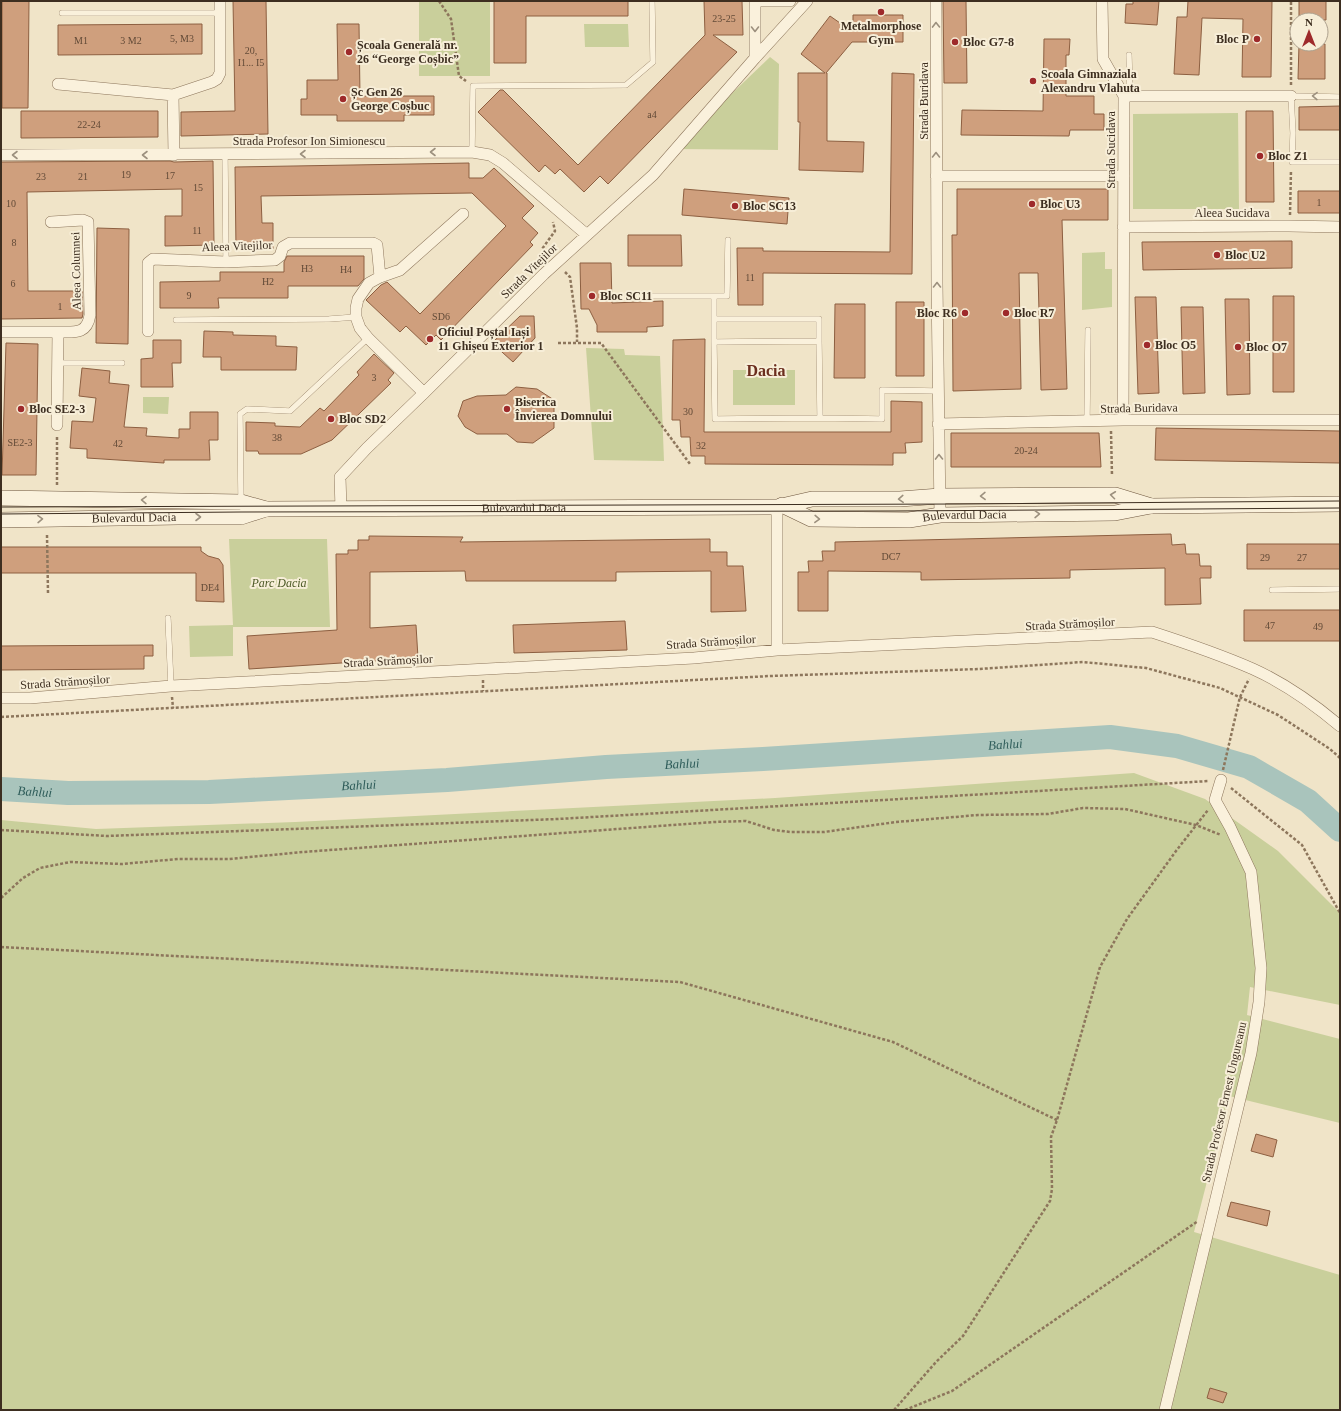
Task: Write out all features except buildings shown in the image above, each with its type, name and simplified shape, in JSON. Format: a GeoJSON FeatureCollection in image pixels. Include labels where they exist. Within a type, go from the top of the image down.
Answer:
{"type":"FeatureCollection","features":[{"type":"Feature","properties":{"kind":"street"},"geometry":{"type":"LineString","coordinates":[[58,84],[173,95],[212,82],[220,73],[220,1]]}},
{"type":"Feature","properties":{"kind":"street"},"geometry":{"type":"LineString","coordinates":[[755,58],[755,1],[790,1]]}},
{"type":"Feature","properties":{"kind":"street","name":"Strada Vitejilor"},"geometry":{"type":"LineString","coordinates":[[341,509],[340,477],[367,448],[544,274],[653,175],[807,1]]}},
{"type":"Feature","properties":{"kind":"street","name":"Strada Buridava"},"geometry":{"type":"LineString","coordinates":[[936,1],[937,391],[940,516]]}},
{"type":"Feature","properties":{"kind":"street"},"geometry":{"type":"LineString","coordinates":[[1102,1],[1103,59],[1127,96],[1291,96]]}},
{"type":"Feature","properties":{"kind":"street"},"geometry":{"type":"LineString","coordinates":[[173,95],[174,155]]}},
{"type":"Feature","properties":{"kind":"street","name":"Strada Sucidava"},"geometry":{"type":"LineString","coordinates":[[1123,420],[1123,227],[1127,96]]}},
{"type":"Feature","properties":{"kind":"street","name":"Strada Profesor Ion Simionescu"},"geometry":{"type":"LineString","coordinates":[[1,155],[472,152],[490,155],[503,163],[587,235]]}},
{"type":"Feature","properties":{"kind":"street"},"geometry":{"type":"LineString","coordinates":[[936,176],[1124,176]]}},
{"type":"Feature","properties":{"kind":"street"},"geometry":{"type":"LineString","coordinates":[[424,393],[368,338],[360,328],[356,316],[356,308],[358,299],[370,283],[400,270],[463,214]]}},
{"type":"Feature","properties":{"kind":"street","name":"Aleea Columnei"},"geometry":{"type":"LineString","coordinates":[[1,332],[78,332],[85,328],[89,323],[88,222],[84,220],[51,222]]}},
{"type":"Feature","properties":{"kind":"street","name":"Aleea Sucidava"},"geometry":{"type":"LineString","coordinates":[[1123,227],[1340,227]]}},
{"type":"Feature","properties":{"kind":"street","name":"Aleea Vitejilor"},"geometry":{"type":"LineString","coordinates":[[148,331],[148,263],[153,259],[226,262],[275,260],[280,256],[283,247],[290,243],[373,243],[378,245],[380,278]]}},
{"type":"Feature","properties":{"kind":"street"},"geometry":{"type":"LineString","coordinates":[[57,424],[58,332]]}},
{"type":"Feature","properties":{"kind":"street","name":"Strada Buridava"},"geometry":{"type":"LineString","coordinates":[[938,424],[1123,420],[1340,420]]}},
{"type":"Feature","properties":{"kind":"street","name":"Bulevardul Dacia"},"geometry":{"type":"LineString","coordinates":[[1,498],[241,509],[341,509],[779,506],[812,499],[900,499],[940,496],[1115,495],[1151,506]]}},
{"type":"Feature","properties":{"kind":"street","name":"Bulevardul Dacia"},"geometry":{"type":"LineString","coordinates":[[779,506],[811,520],[909,520],[940,516],[1115,513],[1151,506],[1340,504]]}},
{"type":"Feature","properties":{"kind":"street"},"geometry":{"type":"LineString","coordinates":[[777,650],[779,506]]}},
{"type":"Feature","properties":{"kind":"street","name":"Bulevardul Dacia"},"geometry":{"type":"LineString","coordinates":[[1,520],[178,517],[241,509]]}},
{"type":"Feature","properties":{"kind":"street","name":"Strada Strămoșilor"},"geometry":{"type":"LineString","coordinates":[[1,698],[30,698],[171,686],[694,658],[777,650],[1152,632],[1186,643],[1253,670],[1288,688],[1328,715],[1340,726]]}},
{"type":"Feature","properties":{"kind":"street"},"geometry":{"type":"LineString","coordinates":[[1215,800],[1221,780]]}},
{"type":"Feature","properties":{"kind":"street","name":"Strada Profesor Ernest Ungureanu"},"geometry":{"type":"LineString","coordinates":[[1165,1410],[1251,1053],[1260,988],[1261,968],[1251,872],[1215,800]]}},
{"type":"Feature","properties":{"kind":"lane"},"geometry":{"type":"LineString","coordinates":[[472,152],[473,86],[626,85],[653,62],[652,1]]}},
{"type":"Feature","properties":{"kind":"lane"},"geometry":{"type":"LineString","coordinates":[[62,13],[220,13]]}},
{"type":"Feature","properties":{"kind":"lane"},"geometry":{"type":"LineString","coordinates":[[1127,96],[1129,54]]}},
{"type":"Feature","properties":{"kind":"lane"},"geometry":{"type":"LineString","coordinates":[[1340,97],[1291,96],[1293,133],[1292,162],[1340,162]]}},
{"type":"Feature","properties":{"kind":"lane"},"geometry":{"type":"LineString","coordinates":[[225,154],[226,262]]}},
{"type":"Feature","properties":{"kind":"lane"},"geometry":{"type":"LineString","coordinates":[[628,296],[727,296],[728,240]]}},
{"type":"Feature","properties":{"kind":"lane"},"geometry":{"type":"LineString","coordinates":[[714,296],[715,419],[882,419],[882,390],[937,391]]}},
{"type":"Feature","properties":{"kind":"lane"},"geometry":{"type":"LineString","coordinates":[[176,320],[329,319],[356,316]]}},
{"type":"Feature","properties":{"kind":"lane"},"geometry":{"type":"LineString","coordinates":[[714,319],[819,319],[820,418]]}},
{"type":"Feature","properties":{"kind":"lane"},"geometry":{"type":"LineString","coordinates":[[1088,330],[1088,421]]}},
{"type":"Feature","properties":{"kind":"lane"},"geometry":{"type":"LineString","coordinates":[[241,509],[240,414],[246,410],[290,411],[368,338]]}},
{"type":"Feature","properties":{"kind":"lane"},"geometry":{"type":"LineString","coordinates":[[714,342],[819,342]]}},
{"type":"Feature","properties":{"kind":"lane"},"geometry":{"type":"LineString","coordinates":[[58,363],[122,363]]}},
{"type":"Feature","properties":{"kind":"lane"},"geometry":{"type":"LineString","coordinates":[[1272,590],[1340,589]]}},
{"type":"Feature","properties":{"kind":"lane"},"geometry":{"type":"LineString","coordinates":[[168,618],[171,686]]}},
{"type":"Feature","properties":{"kind":"path"},"geometry":{"type":"LineString","coordinates":[[439,1],[451,19],[459,76],[473,86]]}},
{"type":"Feature","properties":{"kind":"path"},"geometry":{"type":"LineString","coordinates":[[1291,1],[1291,96]]}},
{"type":"Feature","properties":{"kind":"path"},"geometry":{"type":"LineString","coordinates":[[1290,226],[1292,162]]}},
{"type":"Feature","properties":{"kind":"path"},"geometry":{"type":"LineString","coordinates":[[558,343],[601,343],[690,464]]}},
{"type":"Feature","properties":{"kind":"path"},"geometry":{"type":"LineString","coordinates":[[1111,421],[1112,476]]}},
{"type":"Feature","properties":{"kind":"path"},"geometry":{"type":"LineString","coordinates":[[57,424],[57,485]]}},
{"type":"Feature","properties":{"kind":"path"},"geometry":{"type":"LineString","coordinates":[[47,534],[48,593]]}},
{"type":"Feature","properties":{"kind":"path"},"geometry":{"type":"LineString","coordinates":[[1,717],[762,677],[979,669],[1083,662],[1146,668],[1220,688],[1278,715],[1330,749],[1340,758]]}},
{"type":"Feature","properties":{"kind":"path"},"geometry":{"type":"LineString","coordinates":[[1221,780],[1240,697],[1253,670]]}},
{"type":"Feature","properties":{"kind":"path"},"geometry":{"type":"LineString","coordinates":[[1,830],[107,836],[558,819],[1221,780],[1302,845],[1340,913]]}},
{"type":"Feature","properties":{"kind":"path"},"geometry":{"type":"LineString","coordinates":[[894,1410],[936,1362],[963,1336],[1050,1201],[1052,1190],[1051,1137],[1100,967],[1127,919],[1215,800]]}},
{"type":"Feature","properties":{"kind":"path"},"geometry":{"type":"LineString","coordinates":[[1,898],[23,878],[40,868],[70,862],[122,864],[178,858],[229,859],[303,852],[714,822],[746,821],[774,830],[790,832],[824,832],[896,822],[978,815],[1048,814],[1083,808],[1125,809],[1196,825],[1236,841]]}},
{"type":"Feature","properties":{"kind":"path"},"geometry":{"type":"LineString","coordinates":[[1,947],[680,982],[893,1042],[1057,1120]]}},
{"type":"Feature","properties":{"kind":"path"},"geometry":{"type":"LineString","coordinates":[[905,1410],[952,1391],[1213,1211]]}},
{"type":"Feature","properties":{"kind":"green space"},"geometry":{"type":"Polygon","coordinates":[[[419,1],[490,1],[490,76],[419,76],[419,1]]]}},
{"type":"Feature","properties":{"kind":"green space"},"geometry":{"type":"Polygon","coordinates":[[[584,24],[628,24],[629,47],[585,47],[584,24]]]}},
{"type":"Feature","properties":{"kind":"green space"},"geometry":{"type":"Polygon","coordinates":[[[770,57],[779,64],[778,150],[674,149],[770,57]]]}},
{"type":"Feature","properties":{"kind":"green space"},"geometry":{"type":"Polygon","coordinates":[[[1238,113],[1239,209],[1133,209],[1133,114],[1238,113]]]}},
{"type":"Feature","properties":{"kind":"green space"},"geometry":{"type":"Polygon","coordinates":[[[1105,252],[1105,269],[1112,269],[1112,307],[1082,310],[1082,253],[1105,252]]]}},
{"type":"Feature","properties":{"kind":"green space"},"geometry":{"type":"Polygon","coordinates":[[[586,348],[624,349],[625,355],[660,356],[664,461],[594,460],[586,348]]]}},
{"type":"Feature","properties":{"kind":"green space"},"geometry":{"type":"Polygon","coordinates":[[[733,370],[795,370],[795,405],[733,405],[733,370]]]}},
{"type":"Feature","properties":{"kind":"green space"},"geometry":{"type":"Polygon","coordinates":[[[143,397],[169,397],[168,414],[143,413],[143,397]]]}},
{"type":"Feature","properties":{"kind":"green space","name":"Parc Dacia"},"geometry":{"type":"Polygon","coordinates":[[[229,539],[327,539],[330,627],[233,627],[233,656],[190,657],[189,626],[233,625],[229,539]]]}},
{"type":"Feature","properties":{"kind":"green space"},"geometry":{"type":"Polygon","coordinates":[[[1134,773],[1205,799],[1278,851],[1340,913],[1340,1005],[1250,987],[1247,1015],[1340,1039],[1340,1123],[1229,1096],[1194,1232],[1340,1275],[1340,1410],[1,1410],[1,820],[96,829],[295,822],[775,798],[1134,773]]]}},
{"type":"Feature","properties":{"kind":"waterway","name":"Bahlui"},"geometry":{"type":"LineString","coordinates":[[1,789],[68,793],[209,792],[447,780],[606,767],[763,759],[1110,737],[1177,746],[1249,767],[1308,801],[1340,830]]}},
{"type":"Feature","properties":{"kind":"tram line"},"geometry":{"type":"LineString","coordinates":[[1,507],[960,504],[1340,501]]}},
{"type":"Feature","properties":{"kind":"tram line"},"geometry":{"type":"LineString","coordinates":[[1,514],[1340,508]]}},
{"type":"Feature","properties":{"kind":"place","name":"Metalmorphose Gym"},"geometry":{"type":"Point","coordinates":[881,12]}},
{"type":"Feature","properties":{"kind":"place","name":"Bloc P"},"geometry":{"type":"Point","coordinates":[1257,39]}},
{"type":"Feature","properties":{"kind":"place","name":"Bloc G7-8"},"geometry":{"type":"Point","coordinates":[955,42]}},
{"type":"Feature","properties":{"kind":"place","name":"Școala Generală nr. 26 “George Coșbic”"},"geometry":{"type":"Point","coordinates":[349,52]}},
{"type":"Feature","properties":{"kind":"place","name":"Scoala Gimnaziala Alexandru Vlahuta"},"geometry":{"type":"Point","coordinates":[1033,81]}},
{"type":"Feature","properties":{"kind":"place","name":"Șc Gen 26 George Coșbuc"},"geometry":{"type":"Point","coordinates":[343,99]}},
{"type":"Feature","properties":{"kind":"place","name":"Bloc Z1"},"geometry":{"type":"Point","coordinates":[1260,156]}},
{"type":"Feature","properties":{"kind":"place","name":"Bloc U3"},"geometry":{"type":"Point","coordinates":[1032,204]}},
{"type":"Feature","properties":{"kind":"place","name":"Bloc SC13"},"geometry":{"type":"Point","coordinates":[735,206]}},
{"type":"Feature","properties":{"kind":"place","name":"Bloc U2"},"geometry":{"type":"Point","coordinates":[1217,255]}},
{"type":"Feature","properties":{"kind":"place","name":"Bloc SC11"},"geometry":{"type":"Point","coordinates":[592,296]}},
{"type":"Feature","properties":{"kind":"place","name":"Bloc R6"},"geometry":{"type":"Point","coordinates":[965,313]}},
{"type":"Feature","properties":{"kind":"place","name":"Bloc R7"},"geometry":{"type":"Point","coordinates":[1006,313]}},
{"type":"Feature","properties":{"kind":"place","name":"Oficiul Poștal Iași 11 Ghișeu Exterior 1"},"geometry":{"type":"Point","coordinates":[430,339]}},
{"type":"Feature","properties":{"kind":"place","name":"Bloc O5"},"geometry":{"type":"Point","coordinates":[1147,345]}},
{"type":"Feature","properties":{"kind":"place","name":"Bloc O7"},"geometry":{"type":"Point","coordinates":[1238,347]}},
{"type":"Feature","properties":{"kind":"place","name":"Bloc SE2-3"},"geometry":{"type":"Point","coordinates":[21,409]}},
{"type":"Feature","properties":{"kind":"place","name":"Biserica Învierea Domnului"},"geometry":{"type":"Point","coordinates":[507,409]}},
{"type":"Feature","properties":{"kind":"place","name":"Bloc SD2"},"geometry":{"type":"Point","coordinates":[331,419]}},
{"type":"Feature","properties":{"kind":"district","name":"Dacia"},"geometry":{"type":"Point","coordinates":[766,370]}}]}
